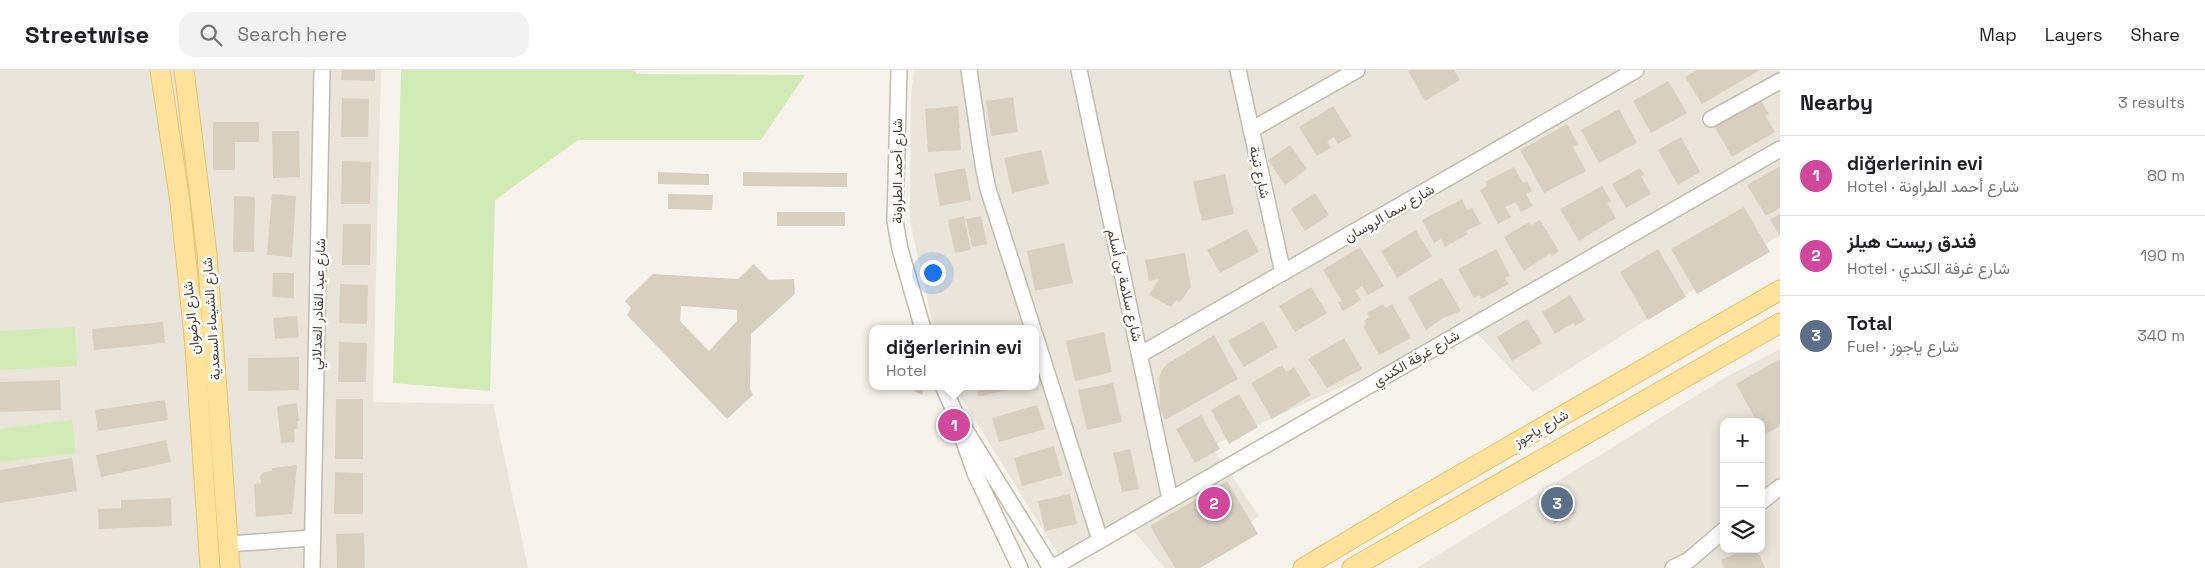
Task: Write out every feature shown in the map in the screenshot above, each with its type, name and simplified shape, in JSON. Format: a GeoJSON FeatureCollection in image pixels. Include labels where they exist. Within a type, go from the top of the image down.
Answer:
{"type":"FeatureCollection","features":[{"type":"Feature","properties":{"kind":"main road","name":"شارع الرضوان"},"geometry":{"type":"LineString","coordinates":[[160,70],[180,202],[184,257],[195,346],[210,568]]}},
{"type":"Feature","properties":{"kind":"main road","name":"شارع الشيماء السعدية"},"geometry":{"type":"LineString","coordinates":[[184,70],[207,254],[230,568]]}},
{"type":"Feature","properties":{"kind":"main road"},"geometry":{"type":"LineString","coordinates":[[180,202],[200,200]]}},
{"type":"Feature","properties":{"kind":"main road"},"geometry":{"type":"LineString","coordinates":[[184,257],[207,254]]}},
{"type":"Feature","properties":{"kind":"main road","name":"شارع ياجوز"},"geometry":{"type":"LineString","coordinates":[[1303,568],[1420,498],[1780,290]]}},
{"type":"Feature","properties":{"kind":"main road","name":"شارع ياجوز"},"geometry":{"type":"LineString","coordinates":[[1352,568],[1780,323]]}},
{"type":"Feature","properties":{"kind":"street","name":"شارع عبد القادر العدلاني"},"geometry":{"type":"LineString","coordinates":[[312,568],[322,70]]}},
{"type":"Feature","properties":{"kind":"street","name":"شارع أحمد الطراونة"},"geometry":{"type":"LineString","coordinates":[[899,70],[895,220],[900,249],[922,325]]}},
{"type":"Feature","properties":{"kind":"street"},"geometry":{"type":"LineString","coordinates":[[969,70],[986,181],[1032,325]]}},
{"type":"Feature","properties":{"kind":"street","name":"شارع سلامة بن أسلم"},"geometry":{"type":"LineString","coordinates":[[1079,70],[1141,354],[1170,500]]}},
{"type":"Feature","properties":{"kind":"street","name":"شارع تبنة"},"geometry":{"type":"LineString","coordinates":[[1238,70],[1283,274]]}},
{"type":"Feature","properties":{"kind":"street"},"geometry":{"type":"LineString","coordinates":[[1251,130],[1357,70]]}},
{"type":"Feature","properties":{"kind":"street","name":"شارع سما الروسان"},"geometry":{"type":"LineString","coordinates":[[1141,354],[1636,70]]}},
{"type":"Feature","properties":{"kind":"street"},"geometry":{"type":"LineString","coordinates":[[1711,119],[1780,81]]}},
{"type":"Feature","properties":{"kind":"street","name":"شارع غرفة الكندي"},"geometry":{"type":"LineString","coordinates":[[1052,568],[1780,149]]}},
{"type":"Feature","properties":{"kind":"street"},"geometry":{"type":"LineString","coordinates":[[1039,348],[1100,540]]}},
{"type":"Feature","properties":{"kind":"street"},"geometry":{"type":"LineString","coordinates":[[945,390],[956,415],[975,473],[1020,568]]}},
{"type":"Feature","properties":{"kind":"street"},"geometry":{"type":"LineString","coordinates":[[956,415],[1052,568]]}},
{"type":"Feature","properties":{"kind":"street"},"geometry":{"type":"LineString","coordinates":[[1765,499],[1780,487]]}},
{"type":"Feature","properties":{"kind":"street"},"geometry":{"type":"LineString","coordinates":[[1673,568],[1691,564],[1720,534]]}},
{"type":"Feature","properties":{"kind":"street"},"geometry":{"type":"LineString","coordinates":[[229,544],[312,538]]}},
{"type":"Feature","properties":{"kind":"shaded area"},"geometry":{"type":"Polygon","coordinates":[[[0,70],[381,70],[373,402],[493,404],[528,568],[0,568],[0,70]]]}},
{"type":"Feature","properties":{"kind":"shaded area"},"geometry":{"type":"Polygon","coordinates":[[[914,70],[1780,70],[1780,235],[1533,392],[1472,328],[1211,446],[1259,516],[1181,568],[1165,568],[1124,520],[1059,556],[956,390],[1039,390],[1039,325],[933,325],[910,220],[911,94],[914,70]]]}},
{"type":"Feature","properties":{"kind":"shaded area"},"geometry":{"type":"Polygon","coordinates":[[[1780,349],[1780,568],[1417,568],[1728,376],[1780,349]]]}},
{"type":"Feature","properties":{"kind":"green space"},"geometry":{"type":"Polygon","coordinates":[[[401,70],[634,70],[637,74],[805,75],[761,140],[578,140],[495,200],[490,391],[393,383],[401,70]]]}},
{"type":"Feature","properties":{"kind":"green space"},"geometry":{"type":"Polygon","coordinates":[[[75,327],[77,366],[0,370],[0,331],[75,327]]]}},
{"type":"Feature","properties":{"kind":"green space"},"geometry":{"type":"Polygon","coordinates":[[[72,420],[76,453],[0,462],[0,429],[72,420]]]}},
{"type":"Feature","properties":{"kind":"building"},"geometry":{"type":"Polygon","coordinates":[[[342,70],[375,70],[375,81],[341,80],[342,70]]]}},
{"type":"Feature","properties":{"kind":"building"},"geometry":{"type":"Polygon","coordinates":[[[1454,70],[1460,80],[1425,101],[1408,71],[1454,70]]]}},
{"type":"Feature","properties":{"kind":"building"},"geometry":{"type":"Polygon","coordinates":[[[1697,70],[1760,70],[1702,104],[1685,77],[1697,70]]]}},
{"type":"Feature","properties":{"kind":"building"},"geometry":{"type":"Polygon","coordinates":[[[1668,81],[1687,113],[1651,133],[1633,101],[1668,81]]]}},
{"type":"Feature","properties":{"kind":"building"},"geometry":{"type":"Polygon","coordinates":[[[1013,97],[1018,132],[991,136],[986,101],[1013,97]]]}},
{"type":"Feature","properties":{"kind":"building"},"geometry":{"type":"Polygon","coordinates":[[[1759,97],[1769,114],[1765,115],[1775,132],[1732,157],[1713,124],[1759,97]]]}},
{"type":"Feature","properties":{"kind":"building"},"geometry":{"type":"Polygon","coordinates":[[[342,98],[369,99],[368,137],[341,137],[342,98]]]}},
{"type":"Feature","properties":{"kind":"building"},"geometry":{"type":"Polygon","coordinates":[[[958,106],[961,150],[928,152],[925,109],[958,106]]]}},
{"type":"Feature","properties":{"kind":"building"},"geometry":{"type":"Polygon","coordinates":[[[1333,106],[1352,136],[1338,144],[1334,137],[1327,142],[1331,148],[1317,156],[1299,127],[1333,106]]]}},
{"type":"Feature","properties":{"kind":"building"},"geometry":{"type":"Polygon","coordinates":[[[1619,109],[1637,143],[1599,163],[1581,130],[1619,109]]]}},
{"type":"Feature","properties":{"kind":"building"},"geometry":{"type":"Polygon","coordinates":[[[213,122],[259,122],[259,142],[235,142],[235,170],[213,170],[213,122]]]}},
{"type":"Feature","properties":{"kind":"building"},"geometry":{"type":"Polygon","coordinates":[[[1567,124],[1578,144],[1573,147],[1586,171],[1544,193],[1520,150],[1567,124]]]}},
{"type":"Feature","properties":{"kind":"building"},"geometry":{"type":"Polygon","coordinates":[[[272,131],[299,131],[300,177],[273,178],[272,131]]]}},
{"type":"Feature","properties":{"kind":"building"},"geometry":{"type":"Polygon","coordinates":[[[1681,137],[1700,172],[1678,185],[1658,150],[1681,137]]]}},
{"type":"Feature","properties":{"kind":"building"},"geometry":{"type":"Polygon","coordinates":[[[1290,145],[1307,169],[1285,185],[1268,160],[1290,145]]]}},
{"type":"Feature","properties":{"kind":"building"},"geometry":{"type":"Polygon","coordinates":[[[1041,150],[1049,184],[1012,193],[1004,158],[1041,150]]]}},
{"type":"Feature","properties":{"kind":"building"},"geometry":{"type":"Polygon","coordinates":[[[342,161],[371,162],[370,204],[341,204],[342,161]]]}},
{"type":"Feature","properties":{"kind":"building"},"geometry":{"type":"Polygon","coordinates":[[[1780,166],[1780,208],[1766,216],[1747,185],[1780,166]]]}},
{"type":"Feature","properties":{"kind":"building"},"geometry":{"type":"Polygon","coordinates":[[[1514,167],[1523,183],[1527,181],[1532,191],[1526,194],[1533,206],[1521,212],[1516,202],[1505,207],[1511,217],[1498,224],[1480,190],[1487,186],[1485,182],[1514,167]]]}},
{"type":"Feature","properties":{"kind":"building"},"geometry":{"type":"Polygon","coordinates":[[[965,168],[971,200],[940,206],[934,174],[965,168]]]}},
{"type":"Feature","properties":{"kind":"building"},"geometry":{"type":"Polygon","coordinates":[[[1640,168],[1644,175],[1641,176],[1651,194],[1626,208],[1612,184],[1640,168]]]}},
{"type":"Feature","properties":{"kind":"building"},"geometry":{"type":"Polygon","coordinates":[[[658,172],[709,174],[709,185],[658,184],[658,172]]]}},
{"type":"Feature","properties":{"kind":"building"},"geometry":{"type":"Polygon","coordinates":[[[743,172],[847,173],[847,187],[743,186],[743,172]]]}},
{"type":"Feature","properties":{"kind":"building"},"geometry":{"type":"Polygon","coordinates":[[[1225,174],[1234,214],[1202,221],[1193,182],[1225,174]]]}},
{"type":"Feature","properties":{"kind":"building"},"geometry":{"type":"Polygon","coordinates":[[[1602,186],[1611,201],[1607,203],[1616,218],[1579,241],[1560,209],[1602,186]]]}},
{"type":"Feature","properties":{"kind":"building"},"geometry":{"type":"Polygon","coordinates":[[[1315,193],[1329,215],[1305,231],[1291,209],[1315,193]]]}},
{"type":"Feature","properties":{"kind":"building"},"geometry":{"type":"Polygon","coordinates":[[[272,194],[296,196],[292,257],[267,255],[272,194]]]}},
{"type":"Feature","properties":{"kind":"building"},"geometry":{"type":"Polygon","coordinates":[[[668,194],[713,195],[712,210],[668,209],[668,194]]]}},
{"type":"Feature","properties":{"kind":"building"},"geometry":{"type":"Polygon","coordinates":[[[234,196],[255,197],[254,252],[233,252],[234,196]]]}},
{"type":"Feature","properties":{"kind":"building"},"geometry":{"type":"Polygon","coordinates":[[[1462,199],[1467,210],[1472,208],[1481,224],[1466,231],[1468,234],[1445,247],[1441,239],[1434,243],[1422,220],[1462,199]]]}},
{"type":"Feature","properties":{"kind":"building"},"geometry":{"type":"Polygon","coordinates":[[[1744,207],[1770,252],[1697,294],[1671,249],[1744,207]]]}},
{"type":"Feature","properties":{"kind":"building"},"geometry":{"type":"Polygon","coordinates":[[[777,212],[845,212],[845,226],[777,226],[777,212]]]}},
{"type":"Feature","properties":{"kind":"building"},"geometry":{"type":"Polygon","coordinates":[[[1780,214],[1780,237],[1770,219],[1780,214]]]}},
{"type":"Feature","properties":{"kind":"building"},"geometry":{"type":"Polygon","coordinates":[[[964,216],[971,250],[955,253],[948,220],[964,216]]]}},
{"type":"Feature","properties":{"kind":"building"},"geometry":{"type":"Polygon","coordinates":[[[981,216],[987,244],[972,247],[966,219],[981,216]]]}},
{"type":"Feature","properties":{"kind":"building"},"geometry":{"type":"Polygon","coordinates":[[[1540,220],[1559,251],[1552,256],[1550,253],[1524,271],[1504,237],[1529,222],[1531,225],[1540,220]]]}},
{"type":"Feature","properties":{"kind":"building"},"geometry":{"type":"Polygon","coordinates":[[[343,224],[371,224],[370,265],[342,265],[343,224]]]}},
{"type":"Feature","properties":{"kind":"building"},"geometry":{"type":"Polygon","coordinates":[[[1247,229],[1259,252],[1220,273],[1207,250],[1247,229]]]}},
{"type":"Feature","properties":{"kind":"building"},"geometry":{"type":"Polygon","coordinates":[[[1416,230],[1432,256],[1397,278],[1381,251],[1416,230]]]}},
{"type":"Feature","properties":{"kind":"building"},"geometry":{"type":"Polygon","coordinates":[[[1064,243],[1073,283],[1035,291],[1027,251],[1064,243]]]}},
{"type":"Feature","properties":{"kind":"building"},"geometry":{"type":"Polygon","coordinates":[[[1360,247],[1384,286],[1368,295],[1362,286],[1355,291],[1361,300],[1343,311],[1338,302],[1342,301],[1323,270],[1360,247]]]}},
{"type":"Feature","properties":{"kind":"building"},"geometry":{"type":"Polygon","coordinates":[[[1496,249],[1510,276],[1505,278],[1509,284],[1481,299],[1479,295],[1474,298],[1458,269],[1496,249]]]}},
{"type":"Feature","properties":{"kind":"building"},"geometry":{"type":"Polygon","coordinates":[[[1658,249],[1686,297],[1648,320],[1620,272],[1658,249]]]}},
{"type":"Feature","properties":{"kind":"building"},"geometry":{"type":"Polygon","coordinates":[[[1185,253],[1191,287],[1180,302],[1176,300],[1171,307],[1149,295],[1159,279],[1149,281],[1145,260],[1185,253]]]}},
{"type":"Feature","properties":{"kind":"building"},"geometry":{"type":"Polygon","coordinates":[[[754,264],[769,280],[794,279],[795,294],[751,334],[750,389],[753,395],[727,419],[627,315],[631,308],[625,301],[653,274],[738,279],[754,264]],[[681,306],[680,321],[709,351],[737,321],[737,310],[681,306]]]}},
{"type":"Feature","properties":{"kind":"building"},"geometry":{"type":"Polygon","coordinates":[[[273,273],[294,273],[294,298],[272,297],[273,273]]]}},
{"type":"Feature","properties":{"kind":"building"},"geometry":{"type":"Polygon","coordinates":[[[1442,278],[1461,311],[1443,318],[1426,330],[1408,297],[1442,278]]]}},
{"type":"Feature","properties":{"kind":"building"},"geometry":{"type":"Polygon","coordinates":[[[340,284],[368,285],[367,324],[339,323],[340,284]]]}},
{"type":"Feature","properties":{"kind":"building"},"geometry":{"type":"Polygon","coordinates":[[[1311,287],[1327,313],[1295,332],[1279,306],[1311,287]]]}},
{"type":"Feature","properties":{"kind":"building"},"geometry":{"type":"Polygon","coordinates":[[[1570,295],[1585,320],[1575,326],[1573,323],[1555,334],[1542,312],[1570,295]]]}},
{"type":"Feature","properties":{"kind":"building"},"geometry":{"type":"Polygon","coordinates":[[[1383,304],[1385,308],[1392,304],[1411,338],[1379,355],[1363,326],[1366,325],[1364,321],[1369,317],[1367,313],[1383,304]]]}},
{"type":"Feature","properties":{"kind":"building"},"geometry":{"type":"Polygon","coordinates":[[[297,316],[299,337],[275,339],[273,318],[297,316]]]}},
{"type":"Feature","properties":{"kind":"building"},"geometry":{"type":"Polygon","coordinates":[[[1527,319],[1542,343],[1512,361],[1497,337],[1527,319]]]}},
{"type":"Feature","properties":{"kind":"building"},"geometry":{"type":"Polygon","coordinates":[[[1263,321],[1278,347],[1244,367],[1228,341],[1263,321]]]}},
{"type":"Feature","properties":{"kind":"building"},"geometry":{"type":"Polygon","coordinates":[[[163,322],[165,343],[94,350],[92,329],[163,322]]]}},
{"type":"Feature","properties":{"kind":"building"},"geometry":{"type":"Polygon","coordinates":[[[1104,332],[1112,372],[1075,381],[1066,341],[1104,332]]]}},
{"type":"Feature","properties":{"kind":"building"},"geometry":{"type":"Polygon","coordinates":[[[1214,335],[1238,379],[1165,420],[1160,408],[1159,378],[1162,370],[1167,364],[1214,335]]]}},
{"type":"Feature","properties":{"kind":"building"},"geometry":{"type":"Polygon","coordinates":[[[1344,338],[1362,369],[1327,388],[1308,359],[1344,338]]]}},
{"type":"Feature","properties":{"kind":"building"},"geometry":{"type":"Polygon","coordinates":[[[339,342],[367,343],[366,382],[338,382],[339,342]]]}},
{"type":"Feature","properties":{"kind":"building"},"geometry":{"type":"Polygon","coordinates":[[[299,357],[299,390],[248,391],[248,358],[299,357]]]}},
{"type":"Feature","properties":{"kind":"building"},"geometry":{"type":"Polygon","coordinates":[[[1780,359],[1780,426],[1765,434],[1765,418],[1755,418],[1736,384],[1780,359]]]}},
{"type":"Feature","properties":{"kind":"building"},"geometry":{"type":"Polygon","coordinates":[[[1282,365],[1286,372],[1294,367],[1311,395],[1272,419],[1251,383],[1282,365]]]}},
{"type":"Feature","properties":{"kind":"building"},"geometry":{"type":"Polygon","coordinates":[[[60,380],[61,410],[0,412],[0,382],[60,380]]]}},
{"type":"Feature","properties":{"kind":"building"},"geometry":{"type":"Polygon","coordinates":[[[1113,383],[1122,422],[1087,430],[1078,390],[1113,383]]]}},
{"type":"Feature","properties":{"kind":"building"},"geometry":{"type":"Polygon","coordinates":[[[914,390],[924,390],[922,395],[914,390]]]}},
{"type":"Feature","properties":{"kind":"building"},"geometry":{"type":"Polygon","coordinates":[[[977,390],[1006,390],[979,397],[977,390]]]}},
{"type":"Feature","properties":{"kind":"building"},"geometry":{"type":"Polygon","coordinates":[[[1239,394],[1258,427],[1229,444],[1211,410],[1239,394]]]}},
{"type":"Feature","properties":{"kind":"building"},"geometry":{"type":"Polygon","coordinates":[[[336,399],[363,399],[363,459],[335,459],[336,399]]]}},
{"type":"Feature","properties":{"kind":"building"},"geometry":{"type":"Polygon","coordinates":[[[165,400],[168,420],[98,431],[95,410],[165,400]]]}},
{"type":"Feature","properties":{"kind":"building"},"geometry":{"type":"Polygon","coordinates":[[[297,403],[299,421],[297,421],[298,429],[294,429],[295,442],[281,443],[277,406],[297,403]]]}},
{"type":"Feature","properties":{"kind":"building"},"geometry":{"type":"Polygon","coordinates":[[[1037,405],[1045,429],[999,442],[992,418],[1037,405]]]}},
{"type":"Feature","properties":{"kind":"building"},"geometry":{"type":"Polygon","coordinates":[[[1201,415],[1220,449],[1195,463],[1176,429],[1201,415]]]}},
{"type":"Feature","properties":{"kind":"building"},"geometry":{"type":"Polygon","coordinates":[[[166,440],[171,462],[101,477],[96,455],[166,440]]]}},
{"type":"Feature","properties":{"kind":"building"},"geometry":{"type":"Polygon","coordinates":[[[1054,446],[1062,475],[1022,486],[1014,458],[1054,446]]]}},
{"type":"Feature","properties":{"kind":"building"},"geometry":{"type":"Polygon","coordinates":[[[1130,449],[1139,489],[1122,492],[1113,453],[1130,449]]]}},
{"type":"Feature","properties":{"kind":"building"},"geometry":{"type":"Polygon","coordinates":[[[72,458],[77,491],[0,503],[0,470],[72,458]]]}},
{"type":"Feature","properties":{"kind":"building"},"geometry":{"type":"Polygon","coordinates":[[[297,465],[292,514],[256,517],[254,484],[261,483],[260,476],[264,472],[272,471],[272,468],[297,465]]]}},
{"type":"Feature","properties":{"kind":"building"},"geometry":{"type":"Polygon","coordinates":[[[335,472],[363,473],[363,514],[334,514],[335,472]]]}},
{"type":"Feature","properties":{"kind":"building"},"geometry":{"type":"Polygon","coordinates":[[[1227,481],[1258,534],[1200,568],[1175,568],[1150,526],[1227,481]]]}},
{"type":"Feature","properties":{"kind":"building"},"geometry":{"type":"Polygon","coordinates":[[[1563,486],[1576,513],[1554,524],[1541,498],[1563,486]]]}},
{"type":"Feature","properties":{"kind":"building"},"geometry":{"type":"Polygon","coordinates":[[[1070,494],[1077,524],[1045,531],[1038,501],[1070,494]]]}},
{"type":"Feature","properties":{"kind":"building"},"geometry":{"type":"Polygon","coordinates":[[[171,498],[172,526],[99,529],[98,509],[121,508],[121,500],[171,498]]]}},
{"type":"Feature","properties":{"kind":"building"},"geometry":{"type":"Polygon","coordinates":[[[364,533],[365,568],[337,568],[336,534],[364,533]]]}},
{"type":"Feature","properties":{"kind":"building"},"geometry":{"type":"Polygon","coordinates":[[[1738,553],[1759,553],[1765,568],[1724,568],[1721,560],[1738,553]]]}},
{"type":"Feature","properties":{"kind":"place","name":"diğerlerinin evi"},"geometry":{"type":"Point","coordinates":[954,425]}},
{"type":"Feature","properties":{"kind":"place","name":"فندق ريست هيلز"},"geometry":{"type":"Point","coordinates":[1214,503]}},
{"type":"Feature","properties":{"kind":"place","name":"Total"},"geometry":{"type":"Point","coordinates":[1557,503]}}]}
